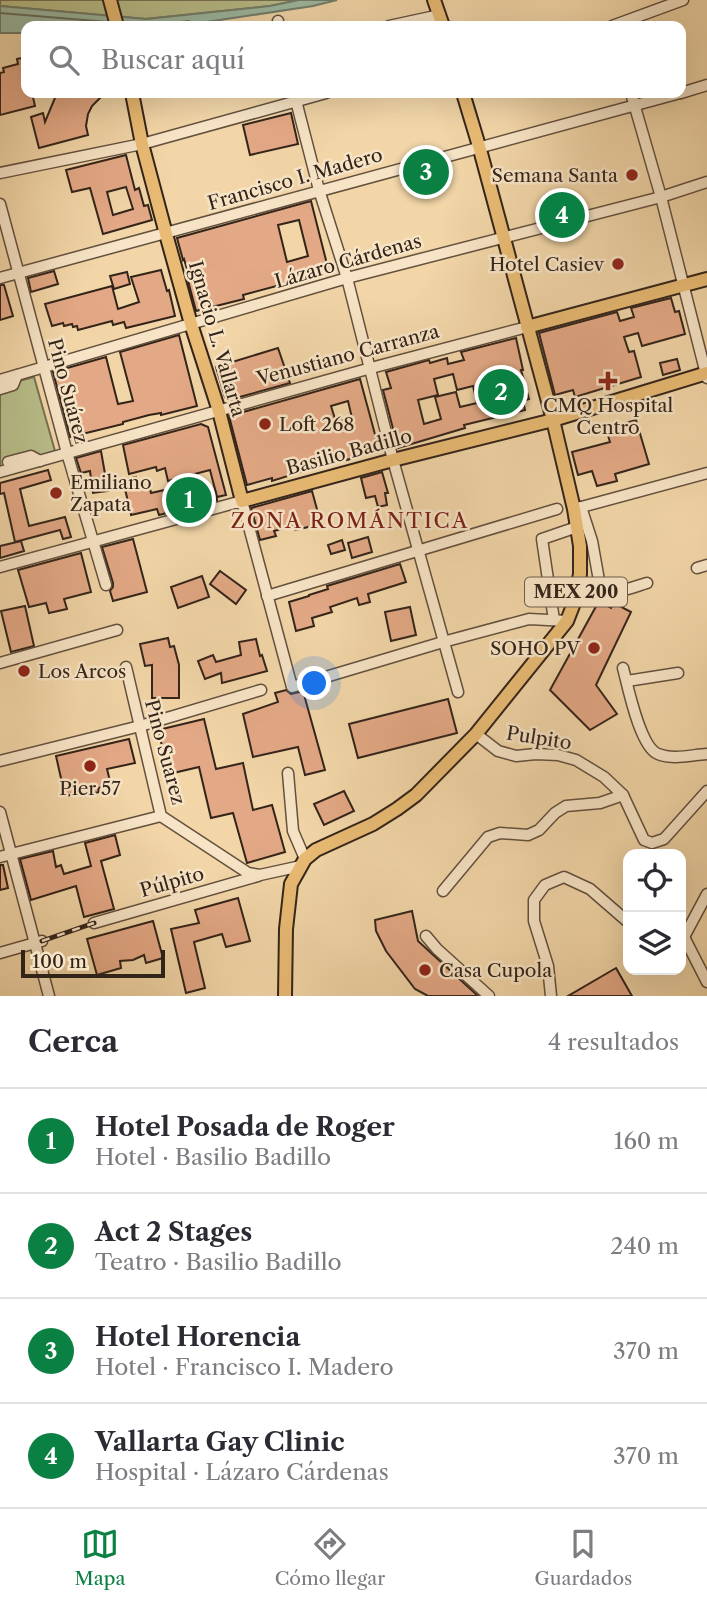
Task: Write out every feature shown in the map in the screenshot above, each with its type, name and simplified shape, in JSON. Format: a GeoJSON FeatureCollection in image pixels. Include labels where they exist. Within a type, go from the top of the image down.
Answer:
{"type":"FeatureCollection","features":[{"type":"Feature","properties":{"kind":"main road"},"geometry":{"type":"LineString","coordinates":[[110,0],[116,21]]}},
{"type":"Feature","properties":{"kind":"main road","name":"Ignacio L. Vallarta"},"geometry":{"type":"LineString","coordinates":[[133,98],[166,234],[219,411],[242,501]]}},
{"type":"Feature","properties":{"kind":"main road"},"geometry":{"type":"LineString","coordinates":[[465,98],[527,327]]}},
{"type":"Feature","properties":{"kind":"main road","name":"Venustiano Carranza"},"geometry":{"type":"LineString","coordinates":[[527,327],[707,279]]}},
{"type":"Feature","properties":{"kind":"main road","name":"MEX 200"},"geometry":{"type":"LineString","coordinates":[[303,862],[316,850],[373,824],[397,809],[434,779],[476,734],[575,603],[580,574],[578,508],[527,327]]}},
{"type":"Feature","properties":{"kind":"main road","name":"Basilio Badillo"},"geometry":{"type":"LineString","coordinates":[[242,501],[553,420],[707,375]]}},
{"type":"Feature","properties":{"kind":"main road"},"geometry":{"type":"LineString","coordinates":[[289,995],[286,929],[291,884],[303,862]]}},
{"type":"Feature","properties":{"kind":"street"},"geometry":{"type":"LineString","coordinates":[[626,21],[683,0]]}},
{"type":"Feature","properties":{"kind":"street"},"geometry":{"type":"LineString","coordinates":[[405,21],[438,11]]}},
{"type":"Feature","properties":{"kind":"street","name":"Francisco I. Madero"},"geometry":{"type":"LineString","coordinates":[[686,91],[707,85]]}},
{"type":"Feature","properties":{"kind":"street"},"geometry":{"type":"LineString","coordinates":[[0,173],[142,144],[289,98]]}},
{"type":"Feature","properties":{"kind":"street"},"geometry":{"type":"LineString","coordinates":[[296,98],[319,190],[347,278],[393,460],[458,692]]}},
{"type":"Feature","properties":{"kind":"street"},"geometry":{"type":"LineString","coordinates":[[632,98],[707,375]]}},
{"type":"Feature","properties":{"kind":"street","name":"Francisco I. Madero"},"geometry":{"type":"LineString","coordinates":[[0,278],[661,98]]}},
{"type":"Feature","properties":{"kind":"street","name":"Lázaro Cárdenas"},"geometry":{"type":"LineString","coordinates":[[0,380],[347,278],[707,183]]}},
{"type":"Feature","properties":{"kind":"street","name":"Pino Suárez"},"geometry":{"type":"LineString","coordinates":[[0,204],[66,453],[106,584]]}},
{"type":"Feature","properties":{"kind":"street","name":"Venustiano Carranza"},"geometry":{"type":"LineString","coordinates":[[0,472],[370,368],[527,327]]}},
{"type":"Feature","properties":{"kind":"street"},"geometry":{"type":"LineString","coordinates":[[0,389],[13,385],[17,375]]}},
{"type":"Feature","properties":{"kind":"street"},"geometry":{"type":"LineString","coordinates":[[8,462],[31,456],[40,461]]}},
{"type":"Feature","properties":{"kind":"street"},"geometry":{"type":"LineString","coordinates":[[647,583],[617,592],[607,591],[600,586],[592,541],[578,508],[707,472]]}},
{"type":"Feature","properties":{"kind":"street","name":"Basilio Badillo"},"geometry":{"type":"LineString","coordinates":[[0,567],[242,501]]}},
{"type":"Feature","properties":{"kind":"street","name":"Ignacio L. Vallarta"},"geometry":{"type":"LineString","coordinates":[[242,501],[292,687],[443,642]]}},
{"type":"Feature","properties":{"kind":"street"},"geometry":{"type":"LineString","coordinates":[[267,596],[557,509]]}},
{"type":"Feature","properties":{"kind":"street"},"geometry":{"type":"LineString","coordinates":[[443,642],[529,619],[560,620],[541,539],[577,527]]}},
{"type":"Feature","properties":{"kind":"street"},"geometry":{"type":"LineString","coordinates":[[0,663],[117,630]]}},
{"type":"Feature","properties":{"kind":"street","name":"Pino Suarez"},"geometry":{"type":"LineString","coordinates":[[126,667],[161,816],[248,873],[260,876]]}},
{"type":"Feature","properties":{"kind":"street"},"geometry":{"type":"LineString","coordinates":[[623,668],[644,741],[655,753],[671,757],[707,754]]}},
{"type":"Feature","properties":{"kind":"street"},"geometry":{"type":"LineString","coordinates":[[627,681],[678,673]]}},
{"type":"Feature","properties":{"kind":"street"},"geometry":{"type":"LineString","coordinates":[[0,761],[140,726],[261,690]]}},
{"type":"Feature","properties":{"kind":"street","name":"Pulpito"},"geometry":{"type":"LineString","coordinates":[[476,734],[498,751],[516,756],[558,755],[576,760],[604,777],[623,796],[644,840],[652,843],[664,839],[707,791]]}},
{"type":"Feature","properties":{"kind":"street"},"geometry":{"type":"LineString","coordinates":[[260,876],[303,862],[293,831],[288,773]]}},
{"type":"Feature","properties":{"kind":"street"},"geometry":{"type":"LineString","coordinates":[[443,891],[488,837],[500,833],[528,835],[539,830],[566,806],[600,803],[623,796]]}},
{"type":"Feature","properties":{"kind":"street"},"geometry":{"type":"LineString","coordinates":[[0,812],[38,942],[49,996]]}},
{"type":"Feature","properties":{"kind":"street"},"geometry":{"type":"LineString","coordinates":[[0,857],[161,816]]}},
{"type":"Feature","properties":{"kind":"street","name":"Púlpito"},"geometry":{"type":"LineString","coordinates":[[94,923],[260,876]]}},
{"type":"Feature","properties":{"kind":"street"},"geometry":{"type":"LineString","coordinates":[[551,996],[548,966],[534,921],[534,900],[545,885],[564,877],[590,889],[623,918]]}},
{"type":"Feature","properties":{"kind":"street"},"geometry":{"type":"LineString","coordinates":[[686,931],[707,894]]}},
{"type":"Feature","properties":{"kind":"street"},"geometry":{"type":"LineString","coordinates":[[426,936],[489,996]]}},
{"type":"Feature","properties":{"kind":"street"},"geometry":{"type":"LineString","coordinates":[[0,953],[38,942]]}},
{"type":"Feature","properties":{"kind":"street"},"geometry":{"type":"LineString","coordinates":[[686,945],[707,982]]}},
{"type":"Feature","properties":{"kind":"shaded area"},"geometry":{"type":"Polygon","coordinates":[[[0,0],[299,0],[270,6],[146,19],[0,6],[0,0]]]}},
{"type":"Feature","properties":{"kind":"shaded area"},"geometry":{"type":"Polygon","coordinates":[[[34,377],[55,451],[0,467],[0,386],[34,377]]]}},
{"type":"Feature","properties":{"kind":"water"},"geometry":{"type":"Polygon","coordinates":[[[299,0],[337,0],[213,21],[21,21],[21,33],[0,33],[0,6],[146,19],[270,6],[299,0]]]}},
{"type":"Feature","properties":{"kind":"building"},"geometry":{"type":"Polygon","coordinates":[[[21,58],[21,98],[33,98],[35,106],[0,115],[0,73],[4,72],[3,68],[18,64],[17,59],[21,58]]]}},
{"type":"Feature","properties":{"kind":"building"},"geometry":{"type":"Polygon","coordinates":[[[55,98],[100,98],[88,114],[88,135],[39,148],[31,117],[43,113],[45,122],[55,98]]]}},
{"type":"Feature","properties":{"kind":"building"},"geometry":{"type":"Polygon","coordinates":[[[291,113],[298,144],[250,155],[243,125],[291,113]]]}},
{"type":"Feature","properties":{"kind":"building"},"geometry":{"type":"Polygon","coordinates":[[[126,155],[135,190],[139,188],[144,206],[148,205],[152,220],[103,234],[90,188],[72,192],[66,170],[126,155]],[[126,187],[107,192],[113,215],[133,209],[126,187]]]}},
{"type":"Feature","properties":{"kind":"building"},"geometry":{"type":"Polygon","coordinates":[[[311,201],[329,272],[243,295],[244,299],[196,311],[177,238],[311,201]],[[299,220],[278,225],[287,262],[308,256],[299,220]]]}},
{"type":"Feature","properties":{"kind":"building"},"geometry":{"type":"Polygon","coordinates":[[[161,270],[175,316],[126,328],[124,322],[113,325],[112,321],[78,330],[77,326],[73,327],[72,324],[52,326],[45,304],[112,286],[118,309],[139,302],[131,277],[161,270]]]}},
{"type":"Feature","properties":{"kind":"building"},"geometry":{"type":"Polygon","coordinates":[[[54,271],[58,284],[31,292],[28,278],[54,271]]]}},
{"type":"Feature","properties":{"kind":"building"},"geometry":{"type":"Polygon","coordinates":[[[127,272],[130,284],[114,289],[110,276],[127,272]]]}},
{"type":"Feature","properties":{"kind":"building"},"geometry":{"type":"Polygon","coordinates":[[[0,285],[4,285],[13,316],[0,320],[0,285]]]}},
{"type":"Feature","properties":{"kind":"building"},"geometry":{"type":"Polygon","coordinates":[[[671,298],[675,312],[679,311],[685,334],[642,346],[638,333],[624,337],[629,352],[634,351],[641,377],[575,397],[573,390],[555,395],[539,333],[617,312],[620,321],[634,317],[631,308],[671,298]]]}},
{"type":"Feature","properties":{"kind":"building"},"geometry":{"type":"Polygon","coordinates":[[[179,335],[197,406],[161,415],[149,415],[70,437],[53,372],[106,357],[118,404],[133,401],[120,352],[179,335]]]}},
{"type":"Feature","properties":{"kind":"building"},"geometry":{"type":"Polygon","coordinates":[[[516,338],[529,399],[523,401],[525,410],[464,425],[465,428],[398,448],[383,390],[391,388],[386,372],[429,360],[430,363],[447,358],[448,364],[464,360],[461,352],[516,338]],[[453,374],[434,379],[438,395],[418,400],[424,424],[441,419],[435,397],[456,392],[460,407],[477,403],[473,386],[457,390],[453,374]]]}},
{"type":"Feature","properties":{"kind":"building"},"geometry":{"type":"Polygon","coordinates":[[[278,348],[290,383],[236,398],[235,395],[225,397],[216,367],[278,348]]]}},
{"type":"Feature","properties":{"kind":"building"},"geometry":{"type":"Polygon","coordinates":[[[677,359],[680,370],[663,375],[660,363],[677,359]]]}},
{"type":"Feature","properties":{"kind":"building"},"geometry":{"type":"Polygon","coordinates":[[[360,379],[379,449],[272,481],[272,478],[247,485],[229,416],[360,379]],[[348,401],[331,406],[336,422],[352,418],[348,401]]]}},
{"type":"Feature","properties":{"kind":"building"},"geometry":{"type":"Polygon","coordinates":[[[636,420],[649,464],[615,474],[617,481],[597,486],[592,471],[578,475],[572,452],[610,442],[606,429],[636,420]]]}},
{"type":"Feature","properties":{"kind":"building"},"geometry":{"type":"Polygon","coordinates":[[[201,424],[208,427],[226,495],[217,497],[210,470],[168,481],[165,468],[157,471],[156,467],[129,474],[123,445],[201,424]]]}},
{"type":"Feature","properties":{"kind":"building"},"geometry":{"type":"Polygon","coordinates":[[[101,451],[108,491],[93,493],[90,471],[81,473],[76,458],[101,451]]]}},
{"type":"Feature","properties":{"kind":"building"},"geometry":{"type":"Polygon","coordinates":[[[48,470],[51,480],[20,489],[29,526],[65,517],[71,537],[63,539],[60,530],[15,542],[4,493],[0,494],[0,483],[48,470]]]}},
{"type":"Feature","properties":{"kind":"building"},"geometry":{"type":"Polygon","coordinates":[[[382,472],[388,493],[385,493],[387,505],[378,507],[375,496],[366,498],[361,478],[382,472]]]}},
{"type":"Feature","properties":{"kind":"building"},"geometry":{"type":"Polygon","coordinates":[[[136,477],[139,488],[149,485],[151,493],[169,489],[172,502],[215,490],[217,500],[159,515],[157,509],[131,515],[123,480],[136,477]]]}},
{"type":"Feature","properties":{"kind":"building"},"geometry":{"type":"Polygon","coordinates":[[[312,491],[321,524],[295,530],[293,526],[274,531],[276,536],[260,540],[251,508],[312,491]]]}},
{"type":"Feature","properties":{"kind":"building"},"geometry":{"type":"Polygon","coordinates":[[[368,537],[372,552],[352,558],[348,543],[368,537]]]}},
{"type":"Feature","properties":{"kind":"building"},"geometry":{"type":"Polygon","coordinates":[[[133,539],[147,592],[113,601],[110,591],[113,583],[102,547],[133,539]]]}},
{"type":"Feature","properties":{"kind":"building"},"geometry":{"type":"Polygon","coordinates":[[[342,540],[345,550],[331,554],[328,545],[342,540]]]}},
{"type":"Feature","properties":{"kind":"building"},"geometry":{"type":"Polygon","coordinates":[[[21,541],[24,551],[0,558],[0,546],[21,541]]]}},
{"type":"Feature","properties":{"kind":"building"},"geometry":{"type":"Polygon","coordinates":[[[81,553],[91,592],[64,599],[67,609],[49,613],[46,603],[29,607],[18,570],[81,553]]]}},
{"type":"Feature","properties":{"kind":"building"},"geometry":{"type":"Polygon","coordinates":[[[400,564],[406,582],[368,594],[370,602],[359,605],[357,598],[330,607],[332,612],[312,618],[314,626],[296,631],[289,602],[328,589],[327,586],[400,564]]]}},
{"type":"Feature","properties":{"kind":"building"},"geometry":{"type":"Polygon","coordinates":[[[220,571],[246,590],[236,604],[210,584],[220,571]]]}},
{"type":"Feature","properties":{"kind":"building"},"geometry":{"type":"Polygon","coordinates":[[[202,576],[209,597],[178,608],[171,587],[202,576]]]}},
{"type":"Feature","properties":{"kind":"building","name":"SOHO PV"},"geometry":{"type":"Polygon","coordinates":[[[599,601],[611,608],[614,603],[631,612],[596,685],[617,714],[590,730],[550,690],[599,601]]]}},
{"type":"Feature","properties":{"kind":"building"},"geometry":{"type":"Polygon","coordinates":[[[25,606],[34,646],[11,652],[1,611],[25,606]]]}},
{"type":"Feature","properties":{"kind":"building"},"geometry":{"type":"Polygon","coordinates":[[[410,607],[416,635],[391,641],[385,612],[410,607]]]}},
{"type":"Feature","properties":{"kind":"building"},"geometry":{"type":"Polygon","coordinates":[[[168,638],[170,647],[174,646],[179,665],[179,698],[152,698],[152,665],[145,666],[140,644],[168,638]]]}},
{"type":"Feature","properties":{"kind":"building"},"geometry":{"type":"Polygon","coordinates":[[[256,639],[267,671],[222,683],[221,673],[205,679],[198,661],[213,655],[216,662],[241,655],[239,642],[256,639]]]}},
{"type":"Feature","properties":{"kind":"building"},"geometry":{"type":"Polygon","coordinates":[[[286,690],[291,694],[303,691],[325,770],[305,775],[298,747],[253,757],[243,714],[278,702],[275,693],[286,690]]]}},
{"type":"Feature","properties":{"kind":"building"},"geometry":{"type":"Polygon","coordinates":[[[448,699],[457,733],[358,758],[349,724],[448,699]]]}},
{"type":"Feature","properties":{"kind":"building"},"geometry":{"type":"Polygon","coordinates":[[[204,719],[216,769],[243,763],[253,810],[272,805],[285,852],[247,863],[233,813],[211,818],[199,767],[169,774],[158,730],[204,719]]]}},
{"type":"Feature","properties":{"kind":"building","name":"Pier 57"},"geometry":{"type":"Polygon","coordinates":[[[129,739],[135,763],[107,769],[111,785],[98,788],[99,792],[65,796],[56,756],[129,739]]]}},
{"type":"Feature","properties":{"kind":"building"},"geometry":{"type":"Polygon","coordinates":[[[344,791],[354,811],[324,825],[314,804],[344,791]]]}},
{"type":"Feature","properties":{"kind":"building"},"geometry":{"type":"Polygon","coordinates":[[[115,835],[120,855],[101,861],[114,909],[84,917],[76,886],[31,900],[20,859],[53,851],[56,867],[61,865],[64,874],[91,866],[85,843],[115,835]]]}},
{"type":"Feature","properties":{"kind":"building"},"geometry":{"type":"Polygon","coordinates":[[[0,865],[3,865],[8,888],[0,890],[0,865]]]}},
{"type":"Feature","properties":{"kind":"building"},"geometry":{"type":"Polygon","coordinates":[[[238,898],[250,941],[226,947],[222,934],[194,942],[205,988],[186,993],[171,929],[199,923],[195,910],[238,898]]]}},
{"type":"Feature","properties":{"kind":"building","name":"Casa Cupola"},"geometry":{"type":"Polygon","coordinates":[[[412,911],[418,941],[478,996],[428,996],[415,989],[386,951],[376,931],[375,920],[412,911]]]}},
{"type":"Feature","properties":{"kind":"building"},"geometry":{"type":"Polygon","coordinates":[[[153,921],[163,958],[146,963],[144,955],[133,960],[120,961],[121,968],[97,975],[87,939],[153,921]]]}},
{"type":"Feature","properties":{"kind":"building"},"geometry":{"type":"Polygon","coordinates":[[[616,968],[632,996],[568,996],[616,968]]]}},
{"type":"Feature","properties":{"kind":"railway"},"geometry":{"type":"LineString","coordinates":[[42,941],[94,923]]}},
{"type":"Feature","properties":{"kind":"place","name":"Hotel Horencia"},"geometry":{"type":"Point","coordinates":[426,172]}},
{"type":"Feature","properties":{"kind":"place","name":"Semana Santa"},"geometry":{"type":"Point","coordinates":[632,175]}},
{"type":"Feature","properties":{"kind":"place","name":"Vallarta Gay Clinic"},"geometry":{"type":"Point","coordinates":[562,215]}},
{"type":"Feature","properties":{"kind":"place","name":"Hotel Casiev"},"geometry":{"type":"Point","coordinates":[618,264]}},
{"type":"Feature","properties":{"kind":"place","name":"CMQ Hospital Centro"},"geometry":{"type":"Point","coordinates":[608,381]}},
{"type":"Feature","properties":{"kind":"place","name":"Act 2 Stages"},"geometry":{"type":"Point","coordinates":[501,392]}},
{"type":"Feature","properties":{"kind":"place","name":"Loft 268"},"geometry":{"type":"Point","coordinates":[265,424]}},
{"type":"Feature","properties":{"kind":"place","name":"Emiliano Zapata"},"geometry":{"type":"Point","coordinates":[56,493]}},
{"type":"Feature","properties":{"kind":"place","name":"Hotel Posada de Roger"},"geometry":{"type":"Point","coordinates":[189,500]}},
{"type":"Feature","properties":{"kind":"place","name":"SOHO PV"},"geometry":{"type":"Point","coordinates":[594,648]}},
{"type":"Feature","properties":{"kind":"place","name":"Los Arcos"},"geometry":{"type":"Point","coordinates":[24,671]}},
{"type":"Feature","properties":{"kind":"place","name":"Pier 57"},"geometry":{"type":"Point","coordinates":[90,766]}},
{"type":"Feature","properties":{"kind":"place","name":"Casa Cupola"},"geometry":{"type":"Point","coordinates":[425,970]}},
{"type":"Feature","properties":{"kind":"district","name":"ZONA ROMÁNTICA"},"geometry":{"type":"Point","coordinates":[350,520]}}]}
